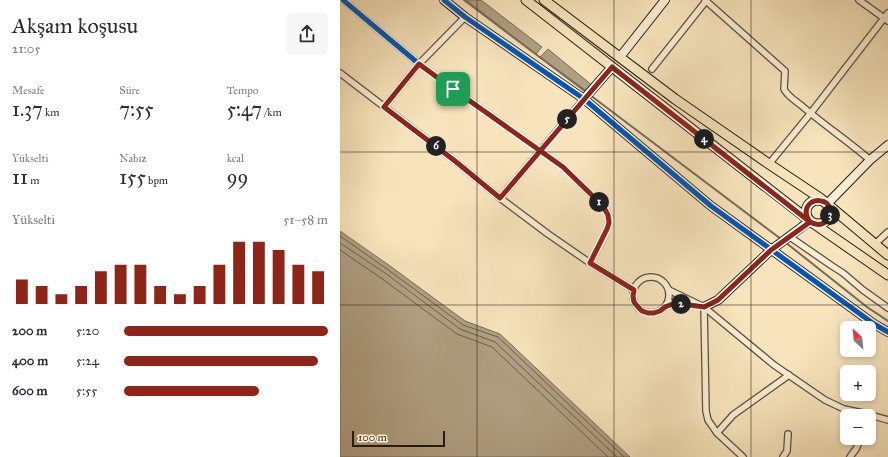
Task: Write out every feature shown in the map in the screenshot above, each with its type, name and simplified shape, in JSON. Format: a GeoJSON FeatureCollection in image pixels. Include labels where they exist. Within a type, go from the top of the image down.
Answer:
{"type":"FeatureCollection","features":[{"type":"Feature","properties":{"kind":"main road"},"geometry":{"type":"LineString","coordinates":[[526,0],[810,222],[888,275]]}},
{"type":"Feature","properties":{"kind":"main road"},"geometry":{"type":"LineString","coordinates":[[544,0],[675,99],[820,198],[888,255]]}},
{"type":"Feature","properties":{"kind":"main road"},"geometry":{"type":"LineString","coordinates":[[820,200],[827,204],[830,210],[827,221],[817,224],[810,222],[806,215],[807,207],[812,202],[820,200]]}},
{"type":"Feature","properties":{"kind":"street"},"geometry":{"type":"LineString","coordinates":[[343,0],[419,64],[563,167],[603,206],[607,211],[609,218],[607,229],[590,263]]}},
{"type":"Feature","properties":{"kind":"street"},"geometry":{"type":"LineString","coordinates":[[444,0],[465,17],[584,99],[711,206],[874,324],[888,332]]}},
{"type":"Feature","properties":{"kind":"street"},"geometry":{"type":"LineString","coordinates":[[620,57],[665,0]]}},
{"type":"Feature","properties":{"kind":"street"},"geometry":{"type":"LineString","coordinates":[[652,69],[705,0],[785,71],[784,91],[810,114],[870,160]]}},
{"type":"Feature","properties":{"kind":"street"},"geometry":{"type":"LineString","coordinates":[[859,0],[886,19]]}},
{"type":"Feature","properties":{"kind":"street"},"geometry":{"type":"LineString","coordinates":[[769,164],[886,19],[888,13]]}},
{"type":"Feature","properties":{"kind":"street"},"geometry":{"type":"LineString","coordinates":[[384,107],[419,64],[465,17]]}},
{"type":"Feature","properties":{"kind":"street"},"geometry":{"type":"LineString","coordinates":[[500,198],[612,67]]}},
{"type":"Feature","properties":{"kind":"street"},"geometry":{"type":"LineString","coordinates":[[340,73],[548,234],[590,263],[634,290]]}},
{"type":"Feature","properties":{"kind":"street"},"geometry":{"type":"LineString","coordinates":[[827,204],[870,160],[888,145]]}},
{"type":"Feature","properties":{"kind":"street"},"geometry":{"type":"LineString","coordinates":[[665,307],[669,296],[666,285],[662,281],[652,277],[646,278],[636,285],[633,296],[634,302],[642,311],[648,313],[660,311],[675,303],[704,307],[718,300],[771,250],[810,222]]}},
{"type":"Feature","properties":{"kind":"street"},"geometry":{"type":"LineString","coordinates":[[874,244],[888,232]]}},
{"type":"Feature","properties":{"kind":"street"},"geometry":{"type":"LineString","coordinates":[[790,236],[843,273],[888,308]]}},
{"type":"Feature","properties":{"kind":"street"},"geometry":{"type":"LineString","coordinates":[[668,290],[704,307],[774,365],[825,400],[844,409]]}},
{"type":"Feature","properties":{"kind":"street"},"geometry":{"type":"LineString","coordinates":[[704,307],[706,410],[708,420],[717,433],[743,457]]}},
{"type":"Feature","properties":{"kind":"street"},"geometry":{"type":"LineString","coordinates":[[717,433],[733,415],[789,375]]}},
{"type":"Feature","properties":{"kind":"street"},"geometry":{"type":"LineString","coordinates":[[876,417],[888,420]]}},
{"type":"Feature","properties":{"kind":"street"},"geometry":{"type":"LineString","coordinates":[[783,457],[787,451],[788,434]]}},
{"type":"Feature","properties":{"kind":"street"},"geometry":{"type":"LineString","coordinates":[[850,457],[858,445]]}},
{"type":"Feature","properties":{"kind":"water"},"geometry":{"type":"Polygon","coordinates":[[[466,0],[481,0],[542,47],[536,54],[466,0]]]}},
{"type":"Feature","properties":{"kind":"water"},"geometry":{"type":"Polygon","coordinates":[[[548,49],[593,86],[588,92],[540,57],[548,49]]]}},
{"type":"Feature","properties":{"kind":"water"},"geometry":{"type":"Polygon","coordinates":[[[340,231],[465,321],[500,334],[630,457],[340,457],[340,231]]]}},
{"type":"Feature","properties":{"kind":"waterway"},"geometry":{"type":"LineString","coordinates":[[464,0],[586,92]]}},
{"type":"Feature","properties":{"kind":"waterway"},"geometry":{"type":"LineString","coordinates":[[590,95],[781,239]]}},
{"type":"Feature","properties":{"kind":"waterway"},"geometry":{"type":"LineString","coordinates":[[785,242],[867,307],[888,321]]}},
{"type":"Feature","properties":{"kind":"cycle path"},"geometry":{"type":"LineString","coordinates":[[343,0],[419,64],[563,167],[603,206],[608,215],[609,223],[599,247],[590,263]]}},
{"type":"Feature","properties":{"kind":"cycle path"},"geometry":{"type":"LineString","coordinates":[[444,0],[465,17],[584,99],[711,206],[874,324],[888,332]]}},
{"type":"Feature","properties":{"kind":"route"},"geometry":{"type":"LineString","coordinates":[[453,89],[419,64],[384,107],[455,161],[500,198],[540,152],[612,67],[810,222],[806,215],[807,207],[816,200],[820,200],[827,204],[830,210],[829,218],[821,224],[810,222],[771,250],[718,300],[704,307],[675,303],[654,313],[642,311],[634,302],[634,290],[590,263],[609,223],[607,211],[603,206],[563,167],[540,152],[453,89]]}}]}
